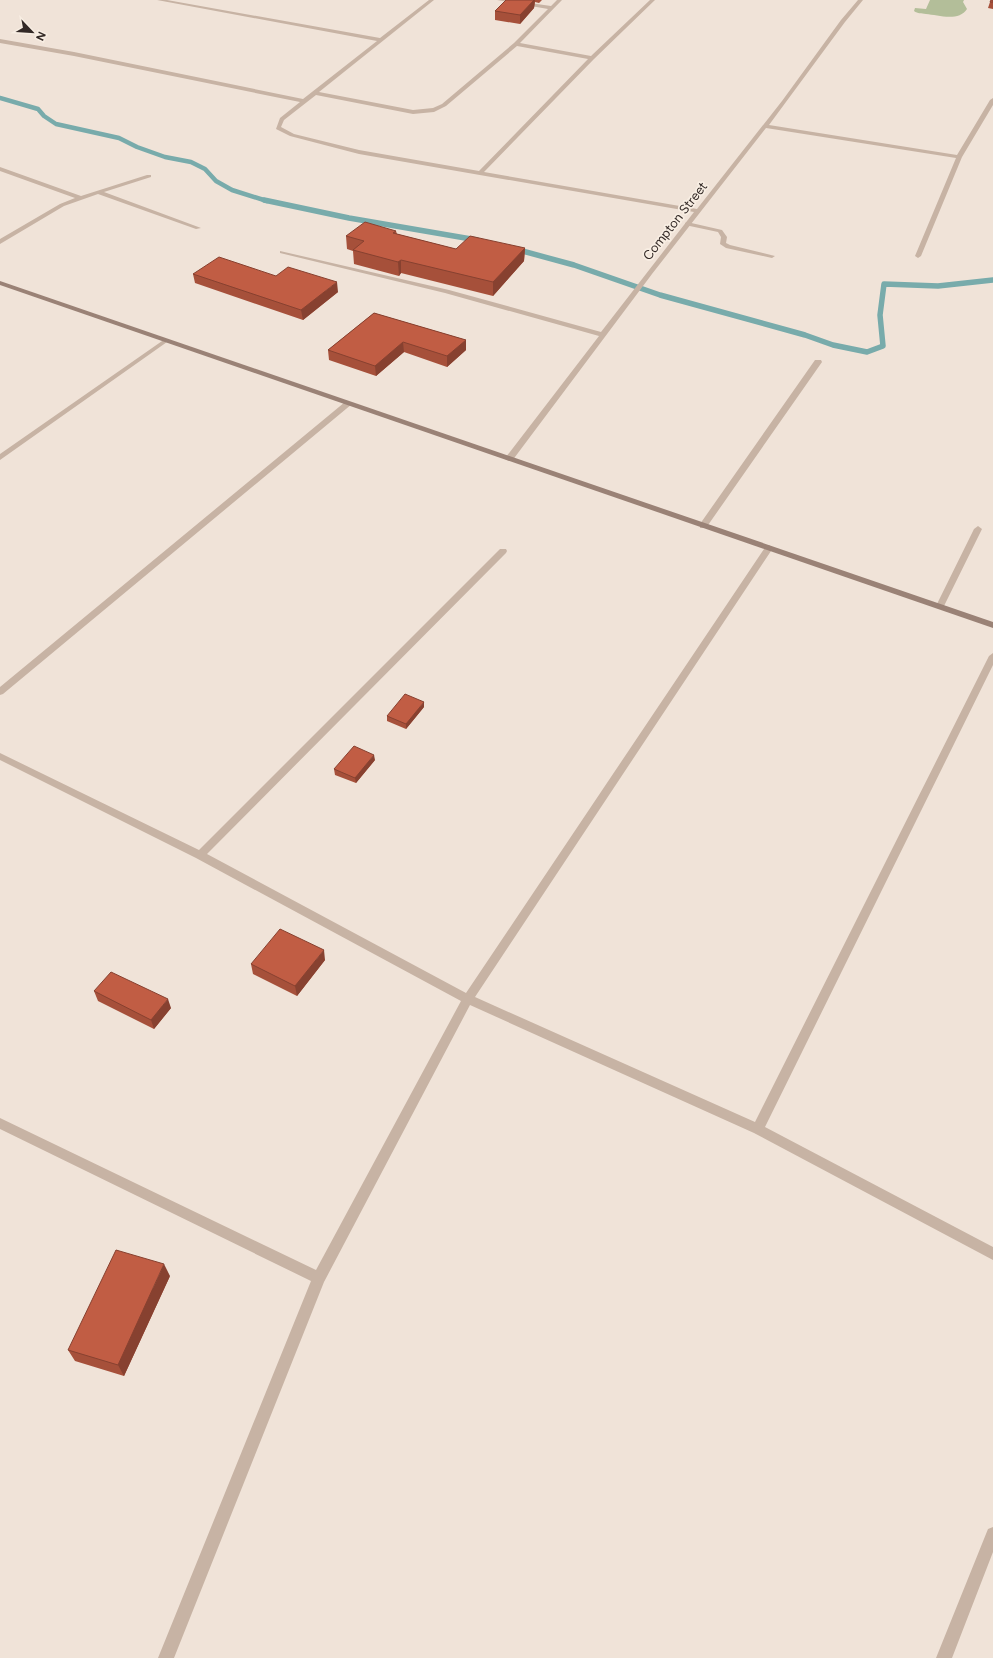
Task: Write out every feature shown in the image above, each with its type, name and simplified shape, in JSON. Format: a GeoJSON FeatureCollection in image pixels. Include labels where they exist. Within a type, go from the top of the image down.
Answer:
{"type":"FeatureCollection","features":[{"type":"Feature","properties":{"kind":"street"},"geometry":{"type":"LineString","coordinates":[[159,0],[381,40]]}},
{"type":"Feature","properties":{"kind":"street"},"geometry":{"type":"LineString","coordinates":[[432,0],[282,119],[278,128],[292,135],[360,152],[479,174],[698,211]]}},
{"type":"Feature","properties":{"kind":"street"},"geometry":{"type":"LineString","coordinates":[[499,0],[551,8]]}},
{"type":"Feature","properties":{"kind":"street"},"geometry":{"type":"LineString","coordinates":[[314,93],[413,112],[434,110],[444,105],[516,44],[560,0]]}},
{"type":"Feature","properties":{"kind":"street"},"geometry":{"type":"LineString","coordinates":[[479,174],[592,58],[653,0]]}},
{"type":"Feature","properties":{"kind":"street","name":"Compton Street"},"geometry":{"type":"LineString","coordinates":[[509,459],[650,272],[784,102],[843,21],[861,0]]}},
{"type":"Feature","properties":{"kind":"street"},"geometry":{"type":"LineString","coordinates":[[0,41],[74,54],[304,101]]}},
{"type":"Feature","properties":{"kind":"street"},"geometry":{"type":"LineString","coordinates":[[516,44],[592,58]]}},
{"type":"Feature","properties":{"kind":"street"},"geometry":{"type":"LineString","coordinates":[[918,256],[959,157],[993,100]]}},
{"type":"Feature","properties":{"kind":"street"},"geometry":{"type":"LineString","coordinates":[[764,126],[959,157]]}},
{"type":"Feature","properties":{"kind":"street"},"geometry":{"type":"LineString","coordinates":[[0,169],[81,198]]}},
{"type":"Feature","properties":{"kind":"street"},"geometry":{"type":"LineString","coordinates":[[0,242],[62,205],[97,192],[149,176]]}},
{"type":"Feature","properties":{"kind":"street"},"geometry":{"type":"LineString","coordinates":[[97,192],[198,228]]}},
{"type":"Feature","properties":{"kind":"street"},"geometry":{"type":"LineString","coordinates":[[687,224],[720,232],[724,237],[723,244],[728,247],[772,256]]}},
{"type":"Feature","properties":{"kind":"street"},"geometry":{"type":"LineString","coordinates":[[282,252],[317,262],[446,291],[603,335]]}},
{"type":"Feature","properties":{"kind":"street"},"geometry":{"type":"LineString","coordinates":[[0,283],[703,526],[993,624]]}},
{"type":"Feature","properties":{"kind":"street"},"geometry":{"type":"LineString","coordinates":[[0,458],[166,340]]}},
{"type":"Feature","properties":{"kind":"street"},"geometry":{"type":"LineString","coordinates":[[703,526],[818,362]]}},
{"type":"Feature","properties":{"kind":"street"},"geometry":{"type":"LineString","coordinates":[[0,692],[348,404]]}},
{"type":"Feature","properties":{"kind":"street"},"geometry":{"type":"LineString","coordinates":[[940,606],[978,529]]}},
{"type":"Feature","properties":{"kind":"street"},"geometry":{"type":"LineString","coordinates":[[166,1658],[319,1278],[468,999],[769,548]]}},
{"type":"Feature","properties":{"kind":"street"},"geometry":{"type":"LineString","coordinates":[[200,855],[503,550]]}},
{"type":"Feature","properties":{"kind":"street"},"geometry":{"type":"LineString","coordinates":[[758,1129],[993,656]]}},
{"type":"Feature","properties":{"kind":"street"},"geometry":{"type":"LineString","coordinates":[[0,756],[200,855],[468,999],[758,1129],[993,1254]]}},
{"type":"Feature","properties":{"kind":"street"},"geometry":{"type":"LineString","coordinates":[[0,1123],[319,1278]]}},
{"type":"Feature","properties":{"kind":"street"},"geometry":{"type":"LineString","coordinates":[[944,1658],[993,1534]]}},
{"type":"Feature","properties":{"kind":"green space"},"geometry":{"type":"Polygon","coordinates":[[[930,0],[964,0],[963,2],[967,9],[963,13],[954,17],[917,13],[914,11],[915,8],[926,9],[930,0]]]}},
{"type":"Feature","properties":{"kind":"building"},"geometry":{"type":"Polygon","coordinates":[[[506,0],[534,0],[520,15],[495,11],[506,0]]]}},
{"type":"Feature","properties":{"kind":"building"},"geometry":{"type":"Polygon","coordinates":[[[365,222],[396,231],[393,233],[456,249],[470,236],[525,248],[493,282],[401,260],[398,262],[353,250],[364,241],[346,236],[365,222]]]}},
{"type":"Feature","properties":{"kind":"building"},"geometry":{"type":"Polygon","coordinates":[[[219,257],[276,276],[288,267],[337,282],[301,310],[193,274],[219,257]]]}},
{"type":"Feature","properties":{"kind":"building"},"geometry":{"type":"Polygon","coordinates":[[[374,313],[466,340],[447,356],[403,342],[375,366],[328,350],[374,313]]]}},
{"type":"Feature","properties":{"kind":"building"},"geometry":{"type":"Polygon","coordinates":[[[405,694],[424,702],[406,724],[387,716],[405,694]]]}},
{"type":"Feature","properties":{"kind":"building"},"geometry":{"type":"Polygon","coordinates":[[[354,746],[374,755],[355,778],[334,769],[354,746]]]}},
{"type":"Feature","properties":{"kind":"building"},"geometry":{"type":"Polygon","coordinates":[[[280,929],[324,950],[295,986],[251,964],[280,929]]]}},
{"type":"Feature","properties":{"kind":"building"},"geometry":{"type":"Polygon","coordinates":[[[111,972],[168,999],[151,1020],[94,991],[111,972]]]}},
{"type":"Feature","properties":{"kind":"building"},"geometry":{"type":"Polygon","coordinates":[[[116,1250],[164,1264],[118,1365],[68,1350],[116,1250]]]}},
{"type":"Feature","properties":{"kind":"waterway"},"geometry":{"type":"LineString","coordinates":[[0,98],[38,109],[44,116],[56,124],[119,138],[137,147],[165,157],[191,162],[205,169],[216,181],[232,190],[267,201]]}},
{"type":"Feature","properties":{"kind":"waterway"},"geometry":{"type":"LineString","coordinates":[[264,200],[349,218],[477,240]]}},
{"type":"Feature","properties":{"kind":"waterway"},"geometry":{"type":"LineString","coordinates":[[515,249],[574,265],[660,295],[805,335],[833,345],[867,352],[883,346],[880,315],[884,284],[938,286],[993,280]]}}]}
